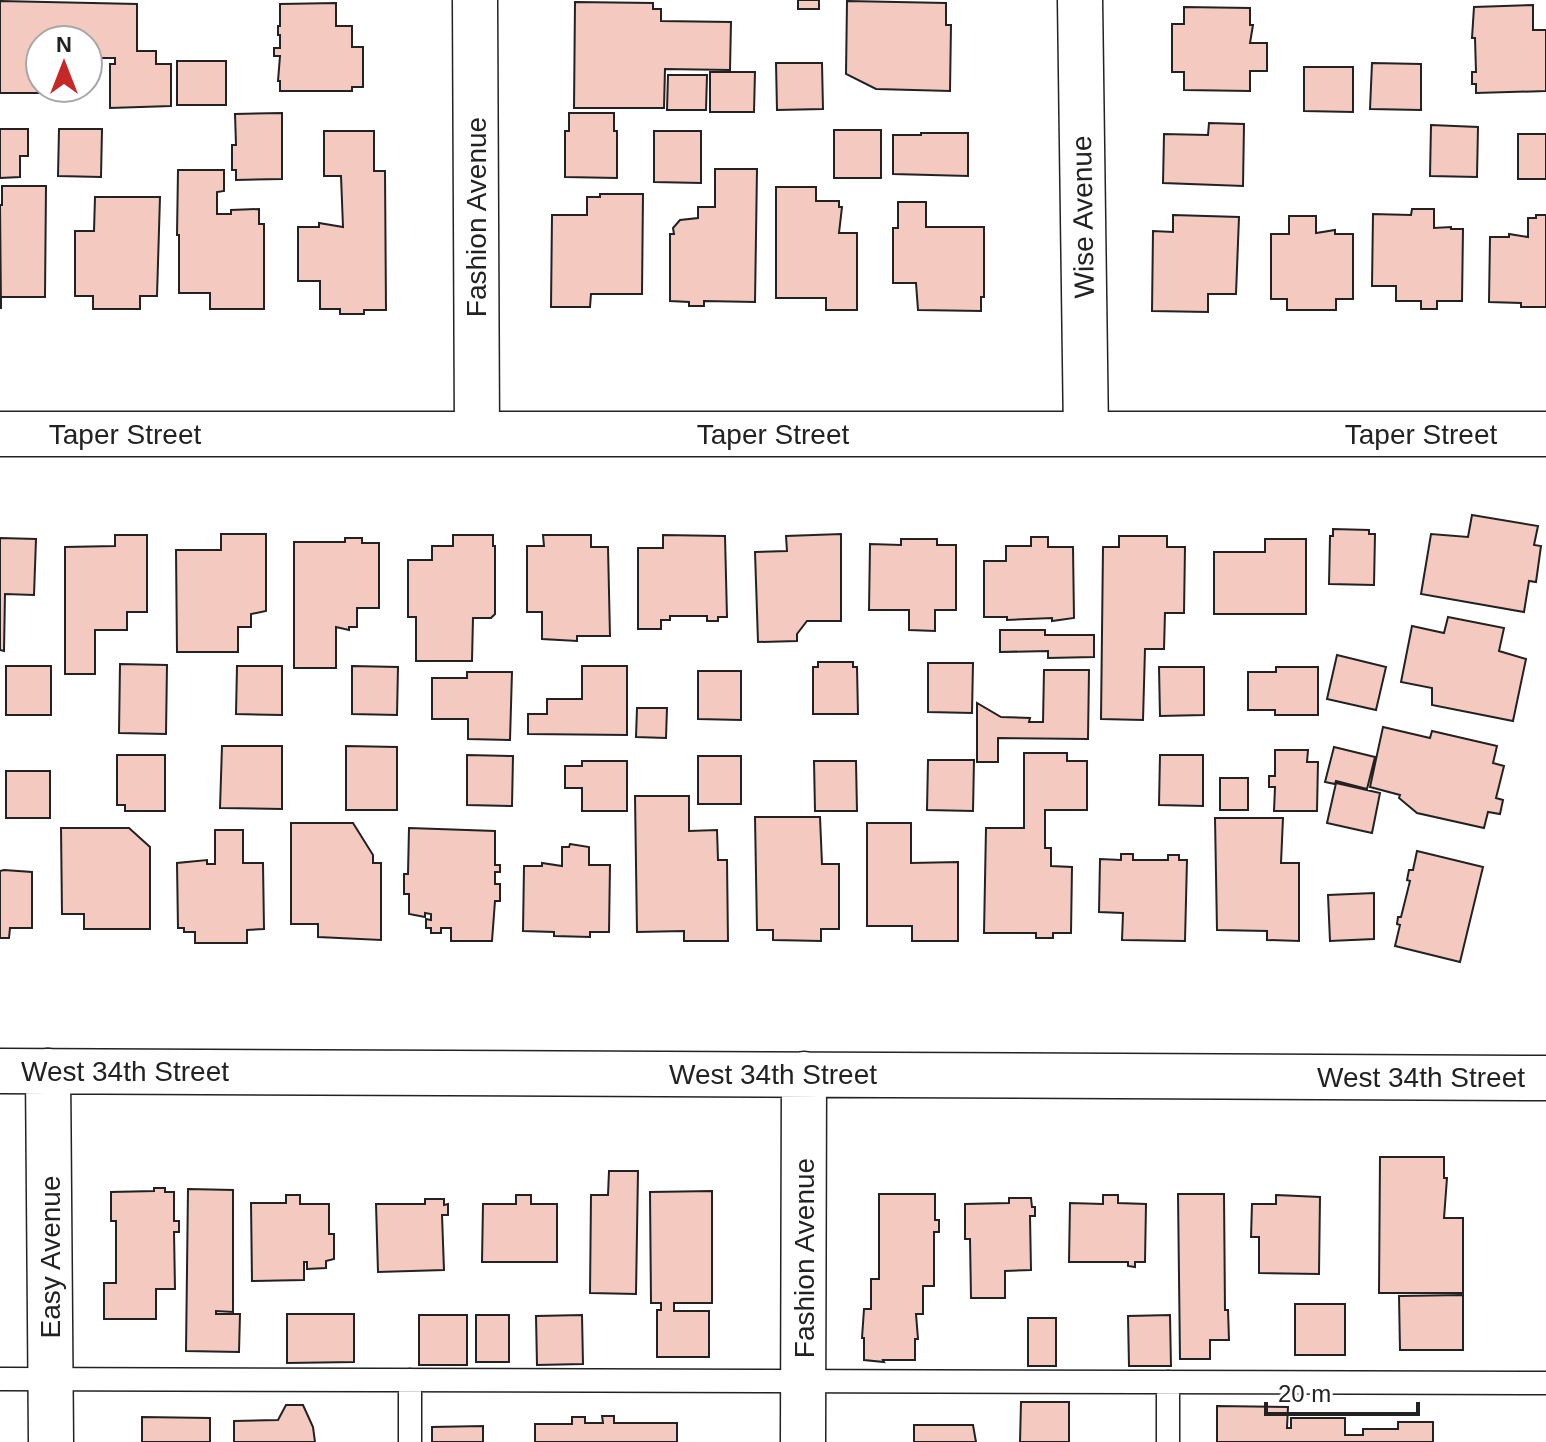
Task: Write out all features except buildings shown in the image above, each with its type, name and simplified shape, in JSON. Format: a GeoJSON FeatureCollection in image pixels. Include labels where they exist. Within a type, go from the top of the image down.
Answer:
{"type":"FeatureCollection","features":[{"type":"Feature","properties":{"kind":"street","name":"Fashion Avenue"},"geometry":{"type":"LineString","coordinates":[[475,0],[477,434]]}},
{"type":"Feature","properties":{"kind":"street","name":"Wise Avenue"},"geometry":{"type":"LineString","coordinates":[[1080,0],[1086,434]]}},
{"type":"Feature","properties":{"kind":"street","name":"Taper Street"},"geometry":{"type":"LineString","coordinates":[[0,434],[1546,434]]}},
{"type":"Feature","properties":{"kind":"street","name":"West 34th Street"},"geometry":{"type":"LineString","coordinates":[[0,1071],[1546,1078]]}},
{"type":"Feature","properties":{"kind":"street","name":"Easy Avenue"},"geometry":{"type":"LineString","coordinates":[[48,1071],[51,1442]]}},
{"type":"Feature","properties":{"kind":"street","name":"Fashion Avenue"},"geometry":{"type":"LineString","coordinates":[[803,1442],[804,1074]]}},
{"type":"Feature","properties":{"kind":"lane"},"geometry":{"type":"LineString","coordinates":[[0,1379],[1546,1383]]}},
{"type":"Feature","properties":{"kind":"lane"},"geometry":{"type":"LineString","coordinates":[[410,1380],[410,1442]]}},
{"type":"Feature","properties":{"kind":"lane"},"geometry":{"type":"LineString","coordinates":[[1168,1382],[1168,1442]]}}]}
